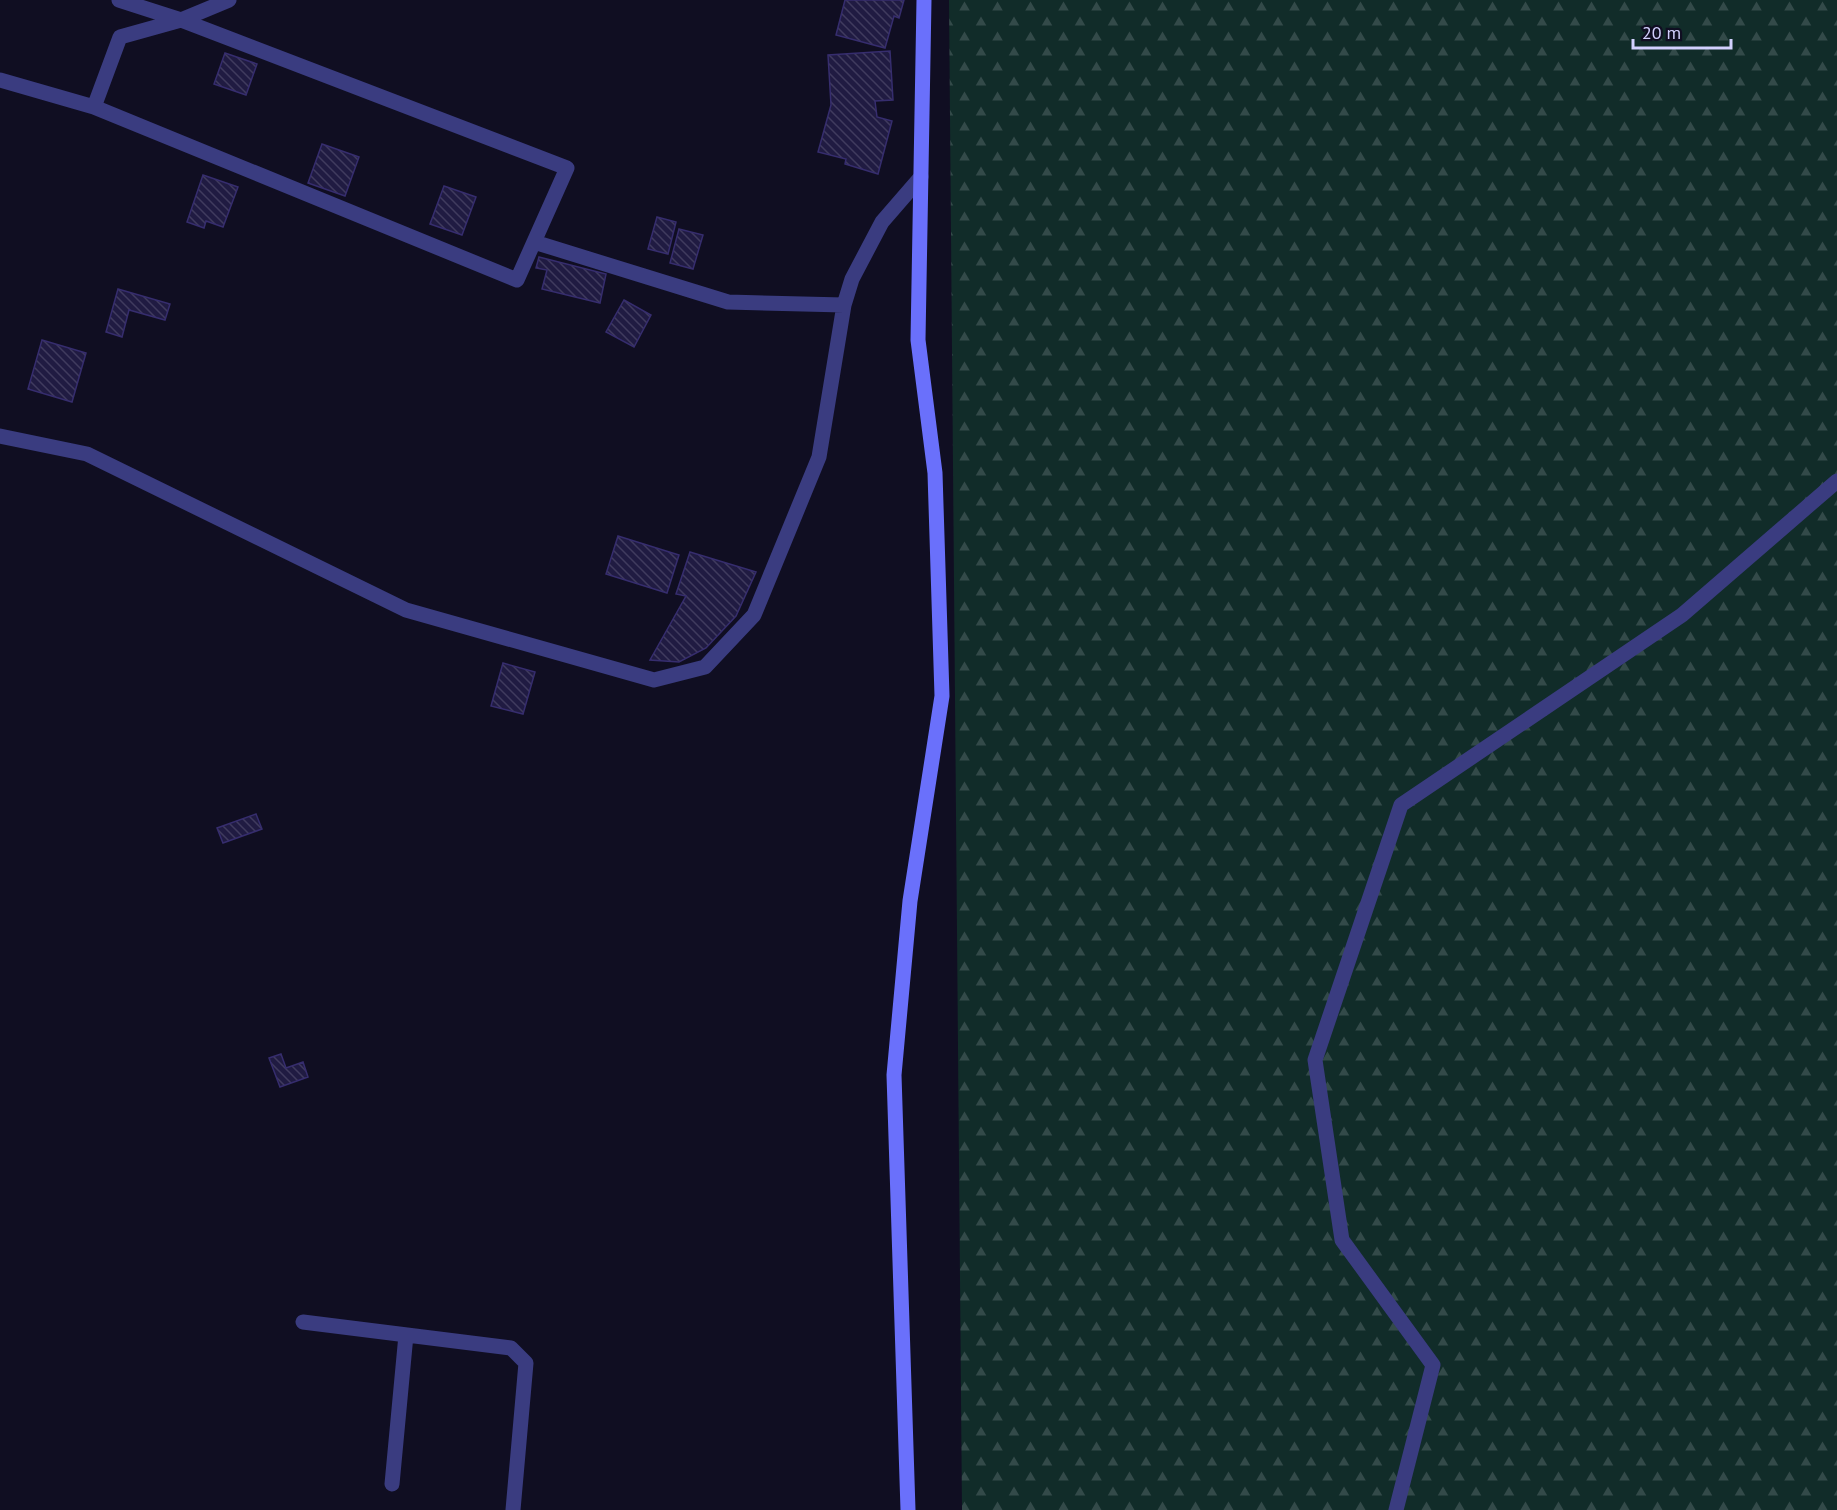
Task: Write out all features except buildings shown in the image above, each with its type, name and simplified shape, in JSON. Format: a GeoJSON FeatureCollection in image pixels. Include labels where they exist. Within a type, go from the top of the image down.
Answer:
{"type":"FeatureCollection","features":[{"type":"Feature","properties":{"kind":"street"},"geometry":{"type":"LineString","coordinates":[[0,80],[94,107],[518,280],[567,168],[181,20],[119,0]]}},
{"type":"Feature","properties":{"kind":"street"},"geometry":{"type":"LineString","coordinates":[[94,107],[120,38],[181,20],[229,0]]}},
{"type":"Feature","properties":{"kind":"street"},"geometry":{"type":"LineString","coordinates":[[908,1510],[894,1075],[910,901],[942,696],[935,473],[918,340],[924,0]]}},
{"type":"Feature","properties":{"kind":"street"},"geometry":{"type":"LineString","coordinates":[[0,436],[87,454],[406,610],[654,680],[705,667],[754,615],[819,457],[844,305],[852,279],[882,222],[921,177]]}},
{"type":"Feature","properties":{"kind":"street"},"geometry":{"type":"LineString","coordinates":[[534,242],[728,302],[844,305]]}},
{"type":"Feature","properties":{"kind":"street"},"geometry":{"type":"LineString","coordinates":[[1396,1510],[1433,1365],[1342,1240],[1315,1060],[1401,805],[1682,615],[1837,481]]}},
{"type":"Feature","properties":{"kind":"street"},"geometry":{"type":"LineString","coordinates":[[303,1322],[511,1348],[526,1363],[513,1510]]}},
{"type":"Feature","properties":{"kind":"street"},"geometry":{"type":"LineString","coordinates":[[392,1484],[406,1335]]}},
{"type":"Feature","properties":{"kind":"green space"},"geometry":{"type":"Polygon","coordinates":[[[949,0],[1837,0],[1837,1510],[962,1510],[949,0]]]}}]}
